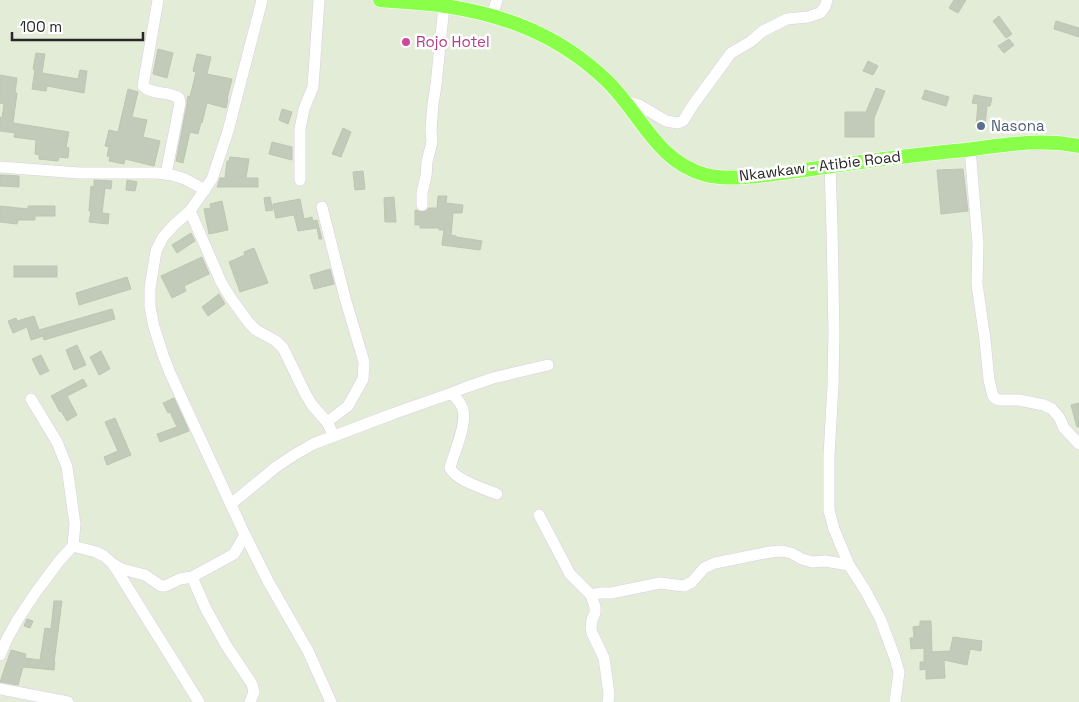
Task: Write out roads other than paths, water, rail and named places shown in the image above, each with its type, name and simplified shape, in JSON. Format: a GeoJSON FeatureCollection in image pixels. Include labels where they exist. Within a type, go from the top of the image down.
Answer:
{"type":"FeatureCollection","features":[{"type":"Feature","properties":{"kind":"main road","name":"Nkawkaw - Atibie Road"},"geometry":{"type":"LineString","coordinates":[[380,0],[444,6],[492,16],[524,26],[550,38],[607,80],[626,102],[644,129],[665,153],[690,169],[706,175],[722,177],[766,175],[1008,144],[1040,142],[1079,146]]}},
{"type":"Feature","properties":{"kind":"street"},"geometry":{"type":"LineString","coordinates":[[158,0],[143,86],[147,89],[175,95],[179,98],[180,103],[166,174]]}},
{"type":"Feature","properties":{"kind":"street"},"geometry":{"type":"LineString","coordinates":[[262,0],[228,131],[212,179],[190,211],[163,237],[156,252],[150,288],[150,306],[154,327],[170,373],[245,535],[268,581],[308,651],[331,702]]}},
{"type":"Feature","properties":{"kind":"street"},"geometry":{"type":"LineString","coordinates":[[300,180],[300,130],[304,109],[314,87],[319,0]]}},
{"type":"Feature","properties":{"kind":"street"},"geometry":{"type":"LineString","coordinates":[[492,16],[497,0]]}},
{"type":"Feature","properties":{"kind":"street"},"geometry":{"type":"LineString","coordinates":[[626,102],[639,105],[666,120],[678,123],[683,121],[731,53],[750,42],[763,31],[787,19],[808,17],[820,13],[825,7],[827,0]]}},
{"type":"Feature","properties":{"kind":"street"},"geometry":{"type":"LineString","coordinates":[[422,205],[422,193],[432,142],[433,104],[444,6]]}},
{"type":"Feature","properties":{"kind":"street"},"geometry":{"type":"LineString","coordinates":[[970,149],[978,244],[979,298],[989,380],[993,396],[999,400],[1019,400],[1044,405],[1052,409],[1064,428],[1079,444]]}},
{"type":"Feature","properties":{"kind":"street"},"geometry":{"type":"LineString","coordinates":[[830,166],[834,332],[829,456],[829,510],[834,529],[849,565],[880,618],[895,658],[899,672],[895,702]]}},
{"type":"Feature","properties":{"kind":"street"},"geometry":{"type":"LineString","coordinates":[[0,167],[79,174],[158,173],[185,179],[204,190]]}},
{"type":"Feature","properties":{"kind":"street"},"geometry":{"type":"LineString","coordinates":[[322,207],[364,362],[363,379],[348,406],[327,422]]}},
{"type":"Feature","properties":{"kind":"street"},"geometry":{"type":"LineString","coordinates":[[190,211],[221,282],[230,297],[256,330],[276,341],[283,348],[304,394],[327,422],[334,436]]}},
{"type":"Feature","properties":{"kind":"street"},"geometry":{"type":"LineString","coordinates":[[231,504],[276,467],[313,444],[493,378],[548,365]]}},
{"type":"Feature","properties":{"kind":"street"},"geometry":{"type":"LineString","coordinates":[[452,393],[463,409],[463,419],[460,437],[450,468],[452,472],[466,481],[497,494]]}},
{"type":"Feature","properties":{"kind":"street"},"geometry":{"type":"LineString","coordinates":[[0,655],[18,619],[36,592],[60,560],[74,546],[75,524],[67,467],[57,442],[31,399]]}},
{"type":"Feature","properties":{"kind":"street"},"geometry":{"type":"LineString","coordinates":[[540,515],[570,574],[591,594],[595,607],[591,628],[604,658],[609,694],[608,702]]}},
{"type":"Feature","properties":{"kind":"street"},"geometry":{"type":"LineString","coordinates":[[112,564],[146,576],[161,586],[165,586],[180,579],[192,577],[234,554],[245,535]]}},
{"type":"Feature","properties":{"kind":"street"},"geometry":{"type":"LineString","coordinates":[[74,546],[96,552],[104,556],[112,564],[199,702]]}},
{"type":"Feature","properties":{"kind":"street"},"geometry":{"type":"LineString","coordinates":[[591,594],[611,593],[660,583],[684,586],[692,582],[704,568],[770,552],[782,551],[791,553],[812,562],[825,561],[849,565]]}},
{"type":"Feature","properties":{"kind":"street"},"geometry":{"type":"LineString","coordinates":[[234,554],[256,557]]}},
{"type":"Feature","properties":{"kind":"street"},"geometry":{"type":"LineString","coordinates":[[192,577],[206,609],[226,645],[252,684],[254,692],[250,702]]}},
{"type":"Feature","properties":{"kind":"street"},"geometry":{"type":"LineString","coordinates":[[0,690],[68,702]]}},
{"type":"Feature","properties":{"kind":"place","name":"Rojo Hotel"},"geometry":{"type":"Point","coordinates":[406,42]}},
{"type":"Feature","properties":{"kind":"place","name":"Nasona"},"geometry":{"type":"Point","coordinates":[981,126]}}]}
